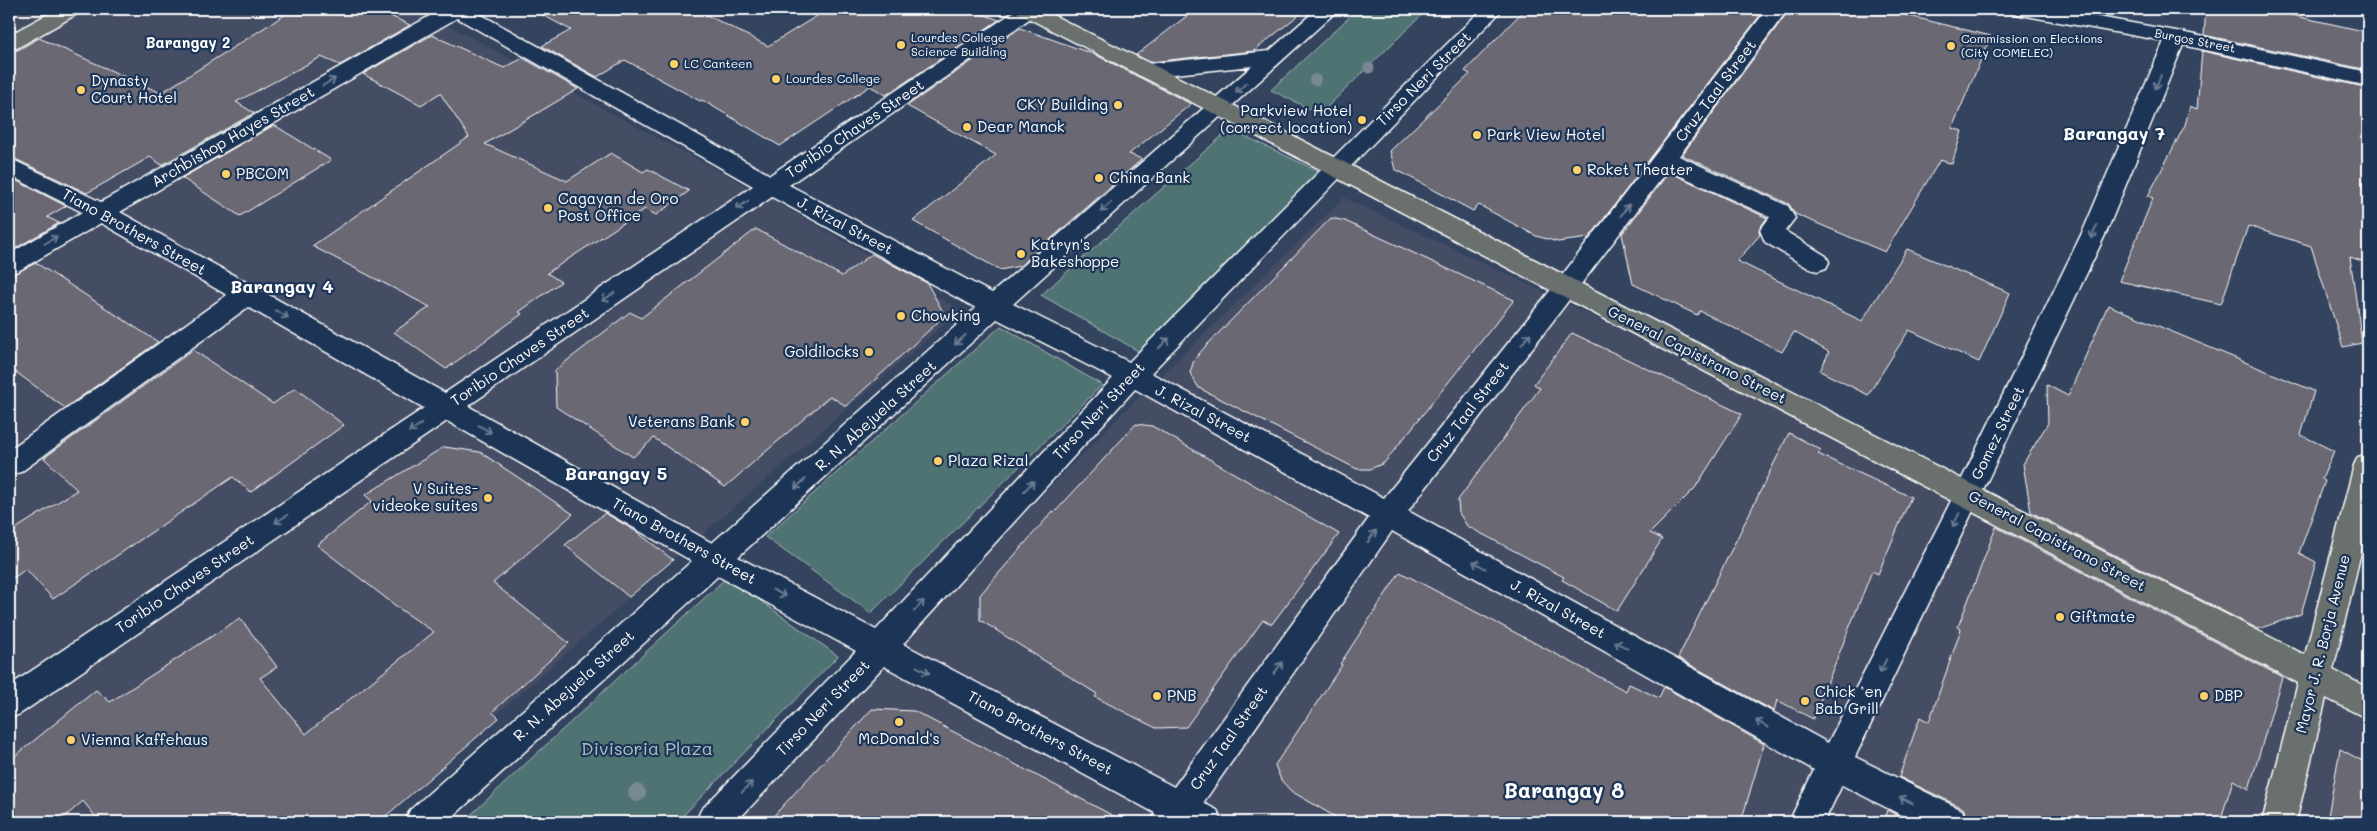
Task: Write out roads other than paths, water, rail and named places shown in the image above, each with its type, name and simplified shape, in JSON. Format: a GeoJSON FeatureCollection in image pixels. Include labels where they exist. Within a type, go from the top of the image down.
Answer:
{"type":"FeatureCollection","features":[{"type":"Feature","properties":{"kind":"main road"},"geometry":{"type":"LineString","coordinates":[[9,43],[72,9]]}},
{"type":"Feature","properties":{"kind":"main road","name":"General Capistrano Street"},"geometry":{"type":"LineString","coordinates":[[1028,9],[2368,704]]}},
{"type":"Feature","properties":{"kind":"main road","name":"Mayor J. R. Borja Avenue"},"geometry":{"type":"LineString","coordinates":[[2279,822],[2368,465]]}},
{"type":"Feature","properties":{"kind":"street","name":"J. Rizal Street"},"geometry":{"type":"LineString","coordinates":[[456,9],[771,186],[994,306],[1132,375],[1388,514],[1834,764],[1950,822]]}},
{"type":"Feature","properties":{"kind":"street","name":"Archbishop Hayes Street"},"geometry":{"type":"LineString","coordinates":[[9,265],[456,9]]}},
{"type":"Feature","properties":{"kind":"street","name":"Toribio Chaves Street"},"geometry":{"type":"LineString","coordinates":[[9,704],[1028,9]]}},
{"type":"Feature","properties":{"kind":"street","name":"R. N. Abejuela Street"},"geometry":{"type":"LineString","coordinates":[[422,822],[716,560],[966,334],[994,306],[1329,9]]}},
{"type":"Feature","properties":{"kind":"street","name":"Tirso Neri Street"},"geometry":{"type":"LineString","coordinates":[[713,822],[880,647],[1132,375],[1493,9]]}},
{"type":"Feature","properties":{"kind":"street","name":"Cruz Taal Street"},"geometry":{"type":"LineString","coordinates":[[1174,815],[1388,514],[1566,288],[1778,9]]}},
{"type":"Feature","properties":{"kind":"street","name":"Burgos Street"},"geometry":{"type":"LineString","coordinates":[[2022,9],[2176,37],[2368,79]]}},
{"type":"Feature","properties":{"kind":"street","name":"Gomez Street"},"geometry":{"type":"LineString","coordinates":[[1806,822],[1968,495],[2095,231],[2176,37]]}},
{"type":"Feature","properties":{"kind":"street"},"geometry":{"type":"LineString","coordinates":[[1146,70],[1275,57]]}},
{"type":"Feature","properties":{"kind":"street"},"geometry":{"type":"LineString","coordinates":[[1665,158],[1779,212],[1783,218],[1772,230],[1774,236],[1817,262]]}},
{"type":"Feature","properties":{"kind":"street","name":"Tiano Brothers Street"},"geometry":{"type":"LineString","coordinates":[[9,166],[101,212],[716,560],[880,647],[1174,815],[1204,822]]}},
{"type":"Feature","properties":{"kind":"street"},"geometry":{"type":"LineString","coordinates":[[11,464],[247,294]]}},
{"type":"Feature","properties":{"kind":"place","name":"Lourdes College Science Building"},"geometry":{"type":"Point","coordinates":[901,45]}},
{"type":"Feature","properties":{"kind":"place","name":"Commission on Elections (City COMELEC)"},"geometry":{"type":"Point","coordinates":[1951,46]}},
{"type":"Feature","properties":{"kind":"place","name":"LC Canteen"},"geometry":{"type":"Point","coordinates":[674,64]}},
{"type":"Feature","properties":{"kind":"place","name":"Lourdes College"},"geometry":{"type":"Point","coordinates":[776,79]}},
{"type":"Feature","properties":{"kind":"place","name":"Dynasty Court Hotel"},"geometry":{"type":"Point","coordinates":[81,90]}},
{"type":"Feature","properties":{"kind":"place","name":"CKY Building"},"geometry":{"type":"Point","coordinates":[1118,105]}},
{"type":"Feature","properties":{"kind":"place","name":"Parkview Hotel (correct location)"},"geometry":{"type":"Point","coordinates":[1362,120]}},
{"type":"Feature","properties":{"kind":"place","name":"Dear Manok"},"geometry":{"type":"Point","coordinates":[967,127]}},
{"type":"Feature","properties":{"kind":"place","name":"Park View Hotel"},"geometry":{"type":"Point","coordinates":[1477,135]}},
{"type":"Feature","properties":{"kind":"place","name":"Roket Theater"},"geometry":{"type":"Point","coordinates":[1577,170]}},
{"type":"Feature","properties":{"kind":"place","name":"PBCOM"},"geometry":{"type":"Point","coordinates":[226,174]}},
{"type":"Feature","properties":{"kind":"place","name":"China Bank"},"geometry":{"type":"Point","coordinates":[1099,178]}},
{"type":"Feature","properties":{"kind":"place","name":"Cagayan de Oro Post Office"},"geometry":{"type":"Point","coordinates":[548,208]}},
{"type":"Feature","properties":{"kind":"place","name":"Katryn's Bakeshoppe"},"geometry":{"type":"Point","coordinates":[1021,254]}},
{"type":"Feature","properties":{"kind":"place","name":"Chowking"},"geometry":{"type":"Point","coordinates":[901,316]}},
{"type":"Feature","properties":{"kind":"place","name":"Goldilocks"},"geometry":{"type":"Point","coordinates":[869,352]}},
{"type":"Feature","properties":{"kind":"place","name":"Veterans Bank"},"geometry":{"type":"Point","coordinates":[745,422]}},
{"type":"Feature","properties":{"kind":"place","name":"Plaza Rizal"},"geometry":{"type":"Point","coordinates":[938,461]}},
{"type":"Feature","properties":{"kind":"place","name":"V Suites- videoke suites"},"geometry":{"type":"Point","coordinates":[488,498]}},
{"type":"Feature","properties":{"kind":"place","name":"Giftmate"},"geometry":{"type":"Point","coordinates":[2060,617]}},
{"type":"Feature","properties":{"kind":"place","name":"PNB"},"geometry":{"type":"Point","coordinates":[1157,696]}},
{"type":"Feature","properties":{"kind":"place","name":"DBP"},"geometry":{"type":"Point","coordinates":[2204,696]}},
{"type":"Feature","properties":{"kind":"place","name":"Chick ‘en Bab Grill"},"geometry":{"type":"Point","coordinates":[1805,701]}},
{"type":"Feature","properties":{"kind":"place","name":"McDonald's"},"geometry":{"type":"Point","coordinates":[899,722]}},
{"type":"Feature","properties":{"kind":"place","name":"Vienna Kaffehaus"},"geometry":{"type":"Point","coordinates":[71,740]}},
{"type":"Feature","properties":{"kind":"district","name":"Barangay 2"},"geometry":{"type":"Point","coordinates":[188,43]}},
{"type":"Feature","properties":{"kind":"district","name":"Barangay 7"},"geometry":{"type":"Point","coordinates":[2114,134]}},
{"type":"Feature","properties":{"kind":"district","name":"Barangay 4"},"geometry":{"type":"Point","coordinates":[282,287]}},
{"type":"Feature","properties":{"kind":"district","name":"Barangay 5"},"geometry":{"type":"Point","coordinates":[616,474]}},
{"type":"Feature","properties":{"kind":"district","name":"Barangay 8"},"geometry":{"type":"Point","coordinates":[1564,791]}},
{"type":"Feature","properties":{"kind":"park label","name":"Divisoria Plaza"},"geometry":{"type":"Point","coordinates":[647,749]}}]}
